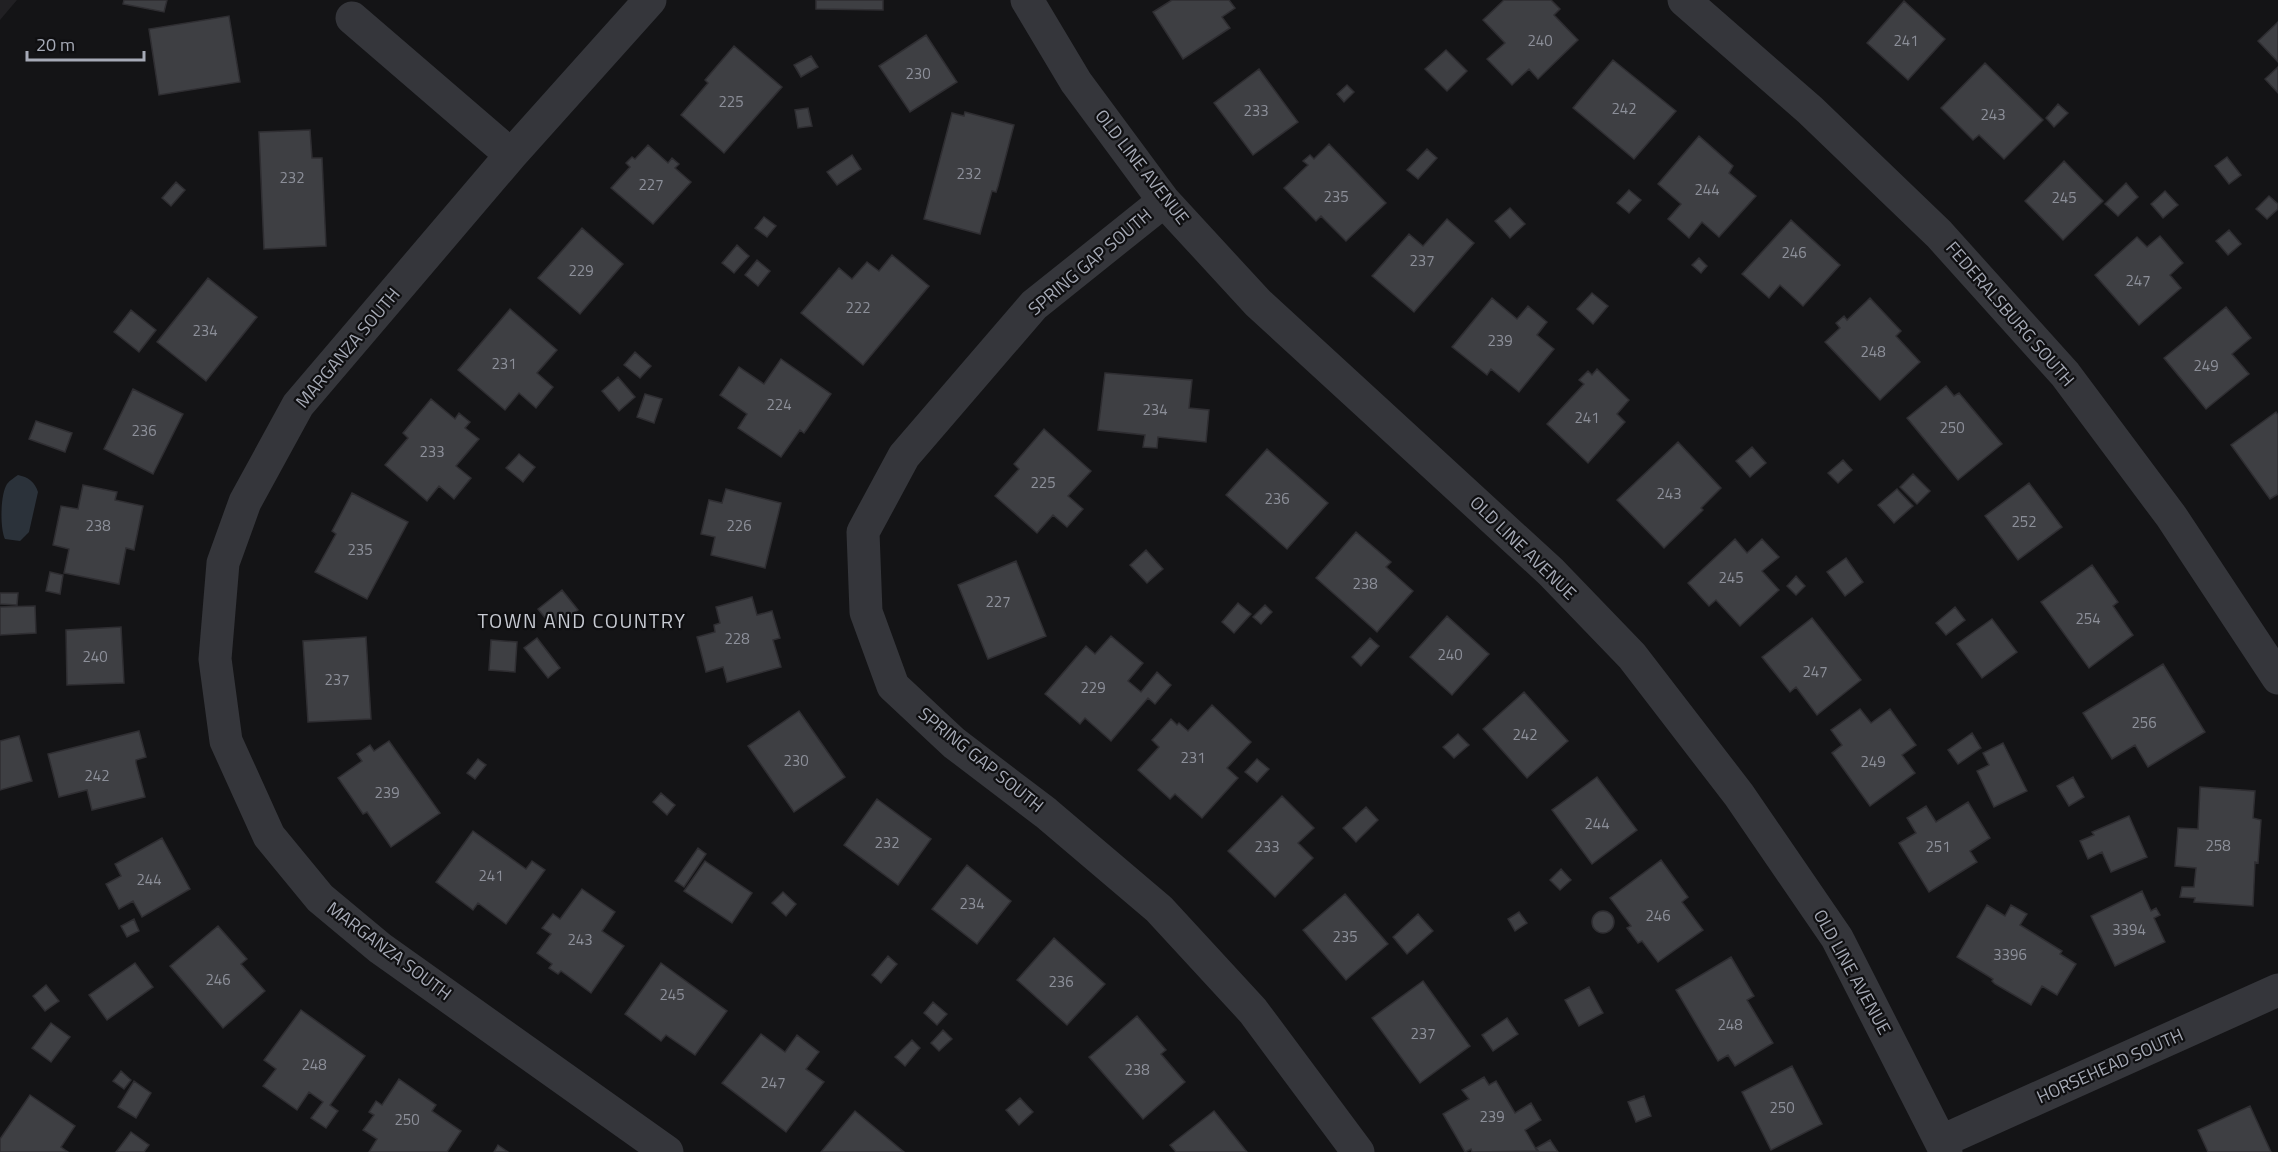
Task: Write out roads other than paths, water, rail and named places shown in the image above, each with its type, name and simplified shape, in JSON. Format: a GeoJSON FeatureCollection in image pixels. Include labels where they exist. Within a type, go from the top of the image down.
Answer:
{"type":"FeatureCollection","features":[{"type":"Feature","properties":{"kind":"street","name":"MARGANZA SOUTH"},"geometry":{"type":"LineString","coordinates":[[650,0],[511,155],[298,405],[245,502],[223,563],[215,659],[226,741],[269,836],[321,898],[380,948],[667,1152]]}},
{"type":"Feature","properties":{"kind":"street","name":"OLD LINE AVENUE"},"geometry":{"type":"LineString","coordinates":[[1027,0],[1076,82],[1164,201],[1258,303],[1551,572],[1632,656],[1739,795],[1837,938],[1944,1147]]}},
{"type":"Feature","properties":{"kind":"street","name":"FEDERALSBURG SOUTH"},"geometry":{"type":"LineString","coordinates":[[1684,0],[1810,110],[1939,234],[2065,375],[2171,516],[2278,678]]}},
{"type":"Feature","properties":{"kind":"street"},"geometry":{"type":"LineString","coordinates":[[352,18],[511,155]]}},
{"type":"Feature","properties":{"kind":"street","name":"SPRING GAP SOUTH"},"geometry":{"type":"LineString","coordinates":[[1164,201],[1034,305],[904,456],[863,532],[866,612],[893,686],[954,743],[1046,813],[1159,909],[1254,1011],[1358,1152]]}},
{"type":"Feature","properties":{"kind":"street","name":"HORSEHEAD SOUTH"},"geometry":{"type":"LineString","coordinates":[[1944,1147],[2278,990]]}},
{"type":"Feature","properties":{"kind":"district","name":"TOWN AND COUNTRY"},"geometry":{"type":"Point","coordinates":[582,621]}}]}
